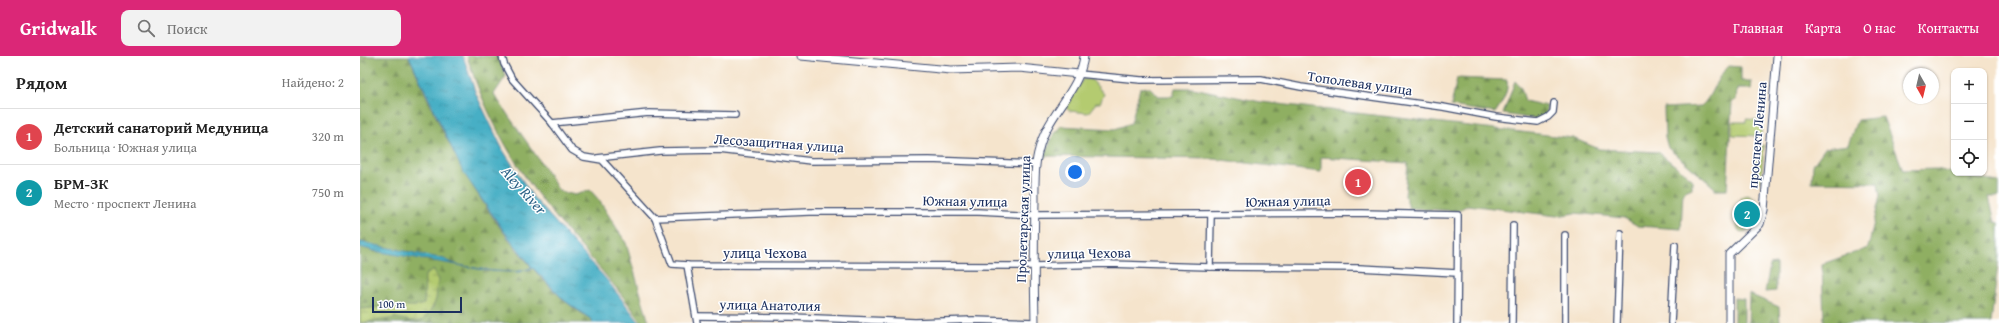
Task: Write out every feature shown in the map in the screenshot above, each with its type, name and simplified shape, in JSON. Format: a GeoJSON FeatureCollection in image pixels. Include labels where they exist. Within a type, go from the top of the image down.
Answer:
{"type":"FeatureCollection","features":[{"type":"Feature","properties":{"kind":"street"},"geometry":{"type":"LineString","coordinates":[[502,56],[504,64],[512,79],[552,123],[572,150],[584,157],[602,160],[655,218]]}},
{"type":"Feature","properties":{"kind":"street"},"geometry":{"type":"LineString","coordinates":[[801,56],[850,58],[951,70],[1019,68],[1079,74]]}},
{"type":"Feature","properties":{"kind":"street","name":"Пролетарская улица"},"geometry":{"type":"LineString","coordinates":[[1035,322],[1034,266],[1036,164],[1043,135],[1079,74],[1084,56]]}},
{"type":"Feature","properties":{"kind":"street","name":"проспект Ленина"},"geometry":{"type":"LineString","coordinates":[[1729,323],[1729,254],[1760,224],[1764,210],[1777,56]]}},
{"type":"Feature","properties":{"kind":"street","name":"Тополевая улица"},"geometry":{"type":"LineString","coordinates":[[1079,74],[1141,80],[1261,79],[1301,87],[1538,122],[1548,117],[1553,112],[1554,102]]}},
{"type":"Feature","properties":{"kind":"street"},"geometry":{"type":"LineString","coordinates":[[552,123],[649,113],[735,115]]}},
{"type":"Feature","properties":{"kind":"street","name":"Лесозащитная улица"},"geometry":{"type":"LineString","coordinates":[[594,159],[660,151],[719,150],[811,161],[929,160],[1036,164]]}},
{"type":"Feature","properties":{"kind":"street","name":"Южная улица"},"geometry":{"type":"LineString","coordinates":[[655,218],[810,212],[978,212],[1035,215],[1211,215],[1361,212],[1458,215],[1457,273]]}},
{"type":"Feature","properties":{"kind":"street"},"geometry":{"type":"LineString","coordinates":[[1210,267],[1211,215]]}},
{"type":"Feature","properties":{"kind":"street","name":"улица Чехова"},"geometry":{"type":"LineString","coordinates":[[655,218],[672,264],[687,266],[1034,266],[1108,264],[1210,267],[1359,268],[1457,273]]}},
{"type":"Feature","properties":{"kind":"street"},"geometry":{"type":"LineString","coordinates":[[1512,323],[1513,226]]}},
{"type":"Feature","properties":{"kind":"street"},"geometry":{"type":"LineString","coordinates":[[1617,323],[1620,233]]}},
{"type":"Feature","properties":{"kind":"street"},"geometry":{"type":"LineString","coordinates":[[1565,235],[1565,323]]}},
{"type":"Feature","properties":{"kind":"street"},"geometry":{"type":"LineString","coordinates":[[1671,323],[1675,245]]}},
{"type":"Feature","properties":{"kind":"street"},"geometry":{"type":"LineString","coordinates":[[687,266],[697,323]]}},
{"type":"Feature","properties":{"kind":"street"},"geometry":{"type":"LineString","coordinates":[[1457,273],[1457,323]]}},
{"type":"Feature","properties":{"kind":"street","name":"улица Анатолия"},"geometry":{"type":"LineString","coordinates":[[696,316],[791,317],[915,322],[973,320],[1035,322]]}},
{"type":"Feature","properties":{"kind":"green space"},"geometry":{"type":"Polygon","coordinates":[[[360,56],[409,56],[423,89],[455,155],[493,218],[539,275],[565,301],[592,320],[593,323],[360,323],[360,56]]]}},
{"type":"Feature","properties":{"kind":"green space"},"geometry":{"type":"Polygon","coordinates":[[[467,56],[497,56],[506,76],[494,94],[559,191],[575,195],[590,190],[599,200],[626,243],[649,323],[642,323],[630,305],[533,188],[495,125],[479,91],[467,56]]]}},
{"type":"Feature","properties":{"kind":"green space"},"geometry":{"type":"Polygon","coordinates":[[[1729,66],[1741,67],[1741,81],[1752,81],[1751,89],[1737,89],[1736,100],[1732,102],[1727,190],[1715,190],[1715,188],[1668,148],[1665,137],[1664,108],[1701,106],[1705,103],[1724,70],[1729,66]]]}},
{"type":"Feature","properties":{"kind":"green space"},"geometry":{"type":"Polygon","coordinates":[[[1457,78],[1507,80],[1506,93],[1495,113],[1451,106],[1457,78]]]}},
{"type":"Feature","properties":{"kind":"green space"},"geometry":{"type":"Polygon","coordinates":[[[1083,79],[1092,80],[1104,94],[1100,103],[1096,103],[1088,113],[1070,111],[1066,108],[1083,79]]]}},
{"type":"Feature","properties":{"kind":"green space"},"geometry":{"type":"Polygon","coordinates":[[[1515,81],[1521,88],[1525,101],[1547,106],[1545,116],[1535,119],[1503,114],[1515,81]]]}},
{"type":"Feature","properties":{"kind":"green space"},"geometry":{"type":"Polygon","coordinates":[[[1149,87],[1159,96],[1173,96],[1175,88],[1193,88],[1261,102],[1573,138],[1599,149],[1658,152],[1692,179],[1692,188],[1683,192],[1681,229],[1638,226],[1624,218],[1575,213],[1557,216],[1468,205],[1457,211],[1409,208],[1405,196],[1408,163],[1321,157],[1321,172],[1213,159],[1045,156],[1054,133],[1061,126],[1115,129],[1131,123],[1140,88],[1149,87]]]}},
{"type":"Feature","properties":{"kind":"green space"},"geometry":{"type":"Polygon","coordinates":[[[1883,117],[1903,170],[1937,169],[1951,173],[1951,176],[1964,176],[1999,182],[1999,197],[1989,197],[1995,222],[1999,223],[1999,256],[1991,323],[1824,323],[1822,264],[1868,248],[1880,196],[1878,183],[1812,182],[1813,165],[1825,148],[1848,145],[1857,120],[1883,117]]]}},
{"type":"Feature","properties":{"kind":"green space"},"geometry":{"type":"Polygon","coordinates":[[[1746,119],[1762,120],[1761,136],[1732,135],[1732,122],[1746,122],[1746,119]]]}},
{"type":"Feature","properties":{"kind":"green space"},"geometry":{"type":"Polygon","coordinates":[[[1764,145],[1761,181],[1752,180],[1760,146],[1764,145]]]}},
{"type":"Feature","properties":{"kind":"green space"},"geometry":{"type":"Polygon","coordinates":[[[1748,195],[1755,200],[1755,214],[1750,228],[1747,231],[1742,232],[1739,231],[1737,227],[1736,213],[1743,196],[1748,195]]]}},
{"type":"Feature","properties":{"kind":"green space"},"geometry":{"type":"Polygon","coordinates":[[[1776,264],[1776,291],[1765,292],[1770,265],[1776,264]]]}},
{"type":"Feature","properties":{"kind":"green space"},"geometry":{"type":"Polygon","coordinates":[[[434,270],[438,280],[436,299],[433,307],[423,320],[417,322],[396,318],[360,323],[360,309],[393,306],[416,306],[424,304],[425,275],[434,270]]]}},
{"type":"Feature","properties":{"kind":"green space"},"geometry":{"type":"Polygon","coordinates":[[[1749,294],[1779,307],[1780,323],[1748,323],[1749,294]]]}},
{"type":"Feature","properties":{"kind":"green space"},"geometry":{"type":"Polygon","coordinates":[[[1734,298],[1744,299],[1744,323],[1734,323],[1734,298]]]}},
{"type":"Feature","properties":{"kind":"water","name":"Aley River"},"geometry":{"type":"Polygon","coordinates":[[[409,56],[463,56],[476,94],[503,150],[533,197],[607,280],[640,323],[593,323],[592,320],[565,301],[533,268],[519,272],[509,272],[524,270],[532,267],[503,230],[463,172],[409,56]]]}},
{"type":"Feature","properties":{"kind":"water"},"geometry":{"type":"Polygon","coordinates":[[[360,242],[444,259],[451,263],[463,266],[375,251],[360,247],[360,242]]]}},
{"type":"Feature","properties":{"kind":"water"},"geometry":{"type":"Polygon","coordinates":[[[463,266],[493,271],[481,270],[463,266]]]}},
{"type":"Feature","properties":{"kind":"place","name":"Детский санаторий Медуница"},"geometry":{"type":"Point","coordinates":[1358,182]}},
{"type":"Feature","properties":{"kind":"place","name":"БРМ-ЗК"},"geometry":{"type":"Point","coordinates":[1747,214]}}]}
